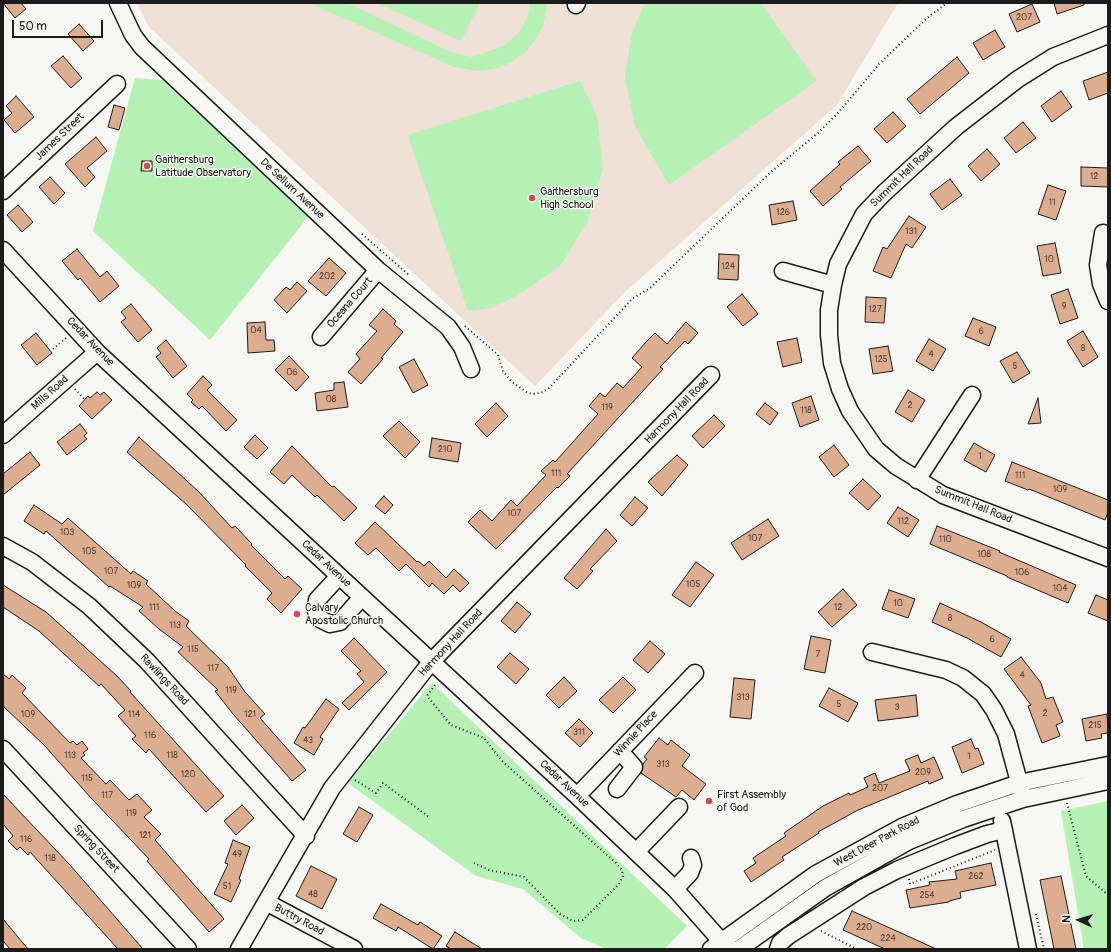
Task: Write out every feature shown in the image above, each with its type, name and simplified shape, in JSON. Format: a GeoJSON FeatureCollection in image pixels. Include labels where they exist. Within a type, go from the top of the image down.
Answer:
{"type":"FeatureCollection","features":[{"type":"Feature","properties":{"kind":"street","name":"De Sellum Avenue"},"geometry":{"type":"LineString","coordinates":[[118,3],[133,35],[142,47],[378,270],[448,327],[462,348],[471,369]]}},
{"type":"Feature","properties":{"kind":"street","name":"Summit Hall Road"},"geometry":{"type":"LineString","coordinates":[[1108,35],[1053,56],[1018,79],[956,127],[907,171],[864,214],[838,264],[829,310],[829,335],[832,363],[840,389],[850,411],[876,449],[896,466],[943,495],[1108,558]]}},
{"type":"Feature","properties":{"kind":"street","name":"James Street"},"geometry":{"type":"LineString","coordinates":[[3,191],[117,84]]}},
{"type":"Feature","properties":{"kind":"street"},"geometry":{"type":"LineString","coordinates":[[1103,233],[1098,265],[1101,284],[1108,301]]}},
{"type":"Feature","properties":{"kind":"street","name":"Cedar Avenue"},"geometry":{"type":"LineString","coordinates":[[3,250],[97,352],[577,796],[675,889],[721,946]]}},
{"type":"Feature","properties":{"kind":"street","name":"Oceana Court"},"geometry":{"type":"LineString","coordinates":[[321,337],[378,270]]}},
{"type":"Feature","properties":{"kind":"street"},"geometry":{"type":"LineString","coordinates":[[783,271],[833,285]]}},
{"type":"Feature","properties":{"kind":"street","name":"Mills Road"},"geometry":{"type":"LineString","coordinates":[[3,435],[97,352]]}},
{"type":"Feature","properties":{"kind":"street","name":"Harmony Hall Road"},"geometry":{"type":"LineString","coordinates":[[239,949],[306,836],[332,788],[432,662],[711,376]]}},
{"type":"Feature","properties":{"kind":"street"},"geometry":{"type":"LineString","coordinates":[[917,480],[972,395]]}},
{"type":"Feature","properties":{"kind":"street","name":"Rawlings Road"},"geometry":{"type":"LineString","coordinates":[[3,546],[32,562],[89,606],[148,661],[306,836]]}},
{"type":"Feature","properties":{"kind":"street"},"geometry":{"type":"LineString","coordinates":[[339,576],[317,600],[316,611],[320,619],[330,624],[340,622],[362,597]]}},
{"type":"Feature","properties":{"kind":"street"},"geometry":{"type":"LineString","coordinates":[[872,652],[946,670],[964,678],[979,690],[994,710],[1002,724],[1024,799]]}},
{"type":"Feature","properties":{"kind":"street","name":"Winnie Place"},"geometry":{"type":"LineString","coordinates":[[577,796],[695,673]]}},
{"type":"Feature","properties":{"kind":"street","name":"Spring Street"},"geometry":{"type":"LineString","coordinates":[[3,749],[188,949]]}},
{"type":"Feature","properties":{"kind":"street"},"geometry":{"type":"LineString","coordinates":[[617,788],[634,767],[620,751]]}},
{"type":"Feature","properties":{"kind":"street","name":"West Deer Park Road"},"geometry":{"type":"LineString","coordinates":[[721,946],[816,874],[895,830],[957,804],[996,790],[1020,783],[1108,764]]}},
{"type":"Feature","properties":{"kind":"street","name":"West Deer Park Road"},"geometry":{"type":"LineString","coordinates":[[739,949],[825,888],[909,841],[963,819],[1024,799],[1108,781]]}},
{"type":"Feature","properties":{"kind":"street"},"geometry":{"type":"LineString","coordinates":[[996,790],[1028,949]]}},
{"type":"Feature","properties":{"kind":"street"},"geometry":{"type":"LineString","coordinates":[[636,852],[679,808]]}},
{"type":"Feature","properties":{"kind":"street"},"geometry":{"type":"LineString","coordinates":[[778,949],[780,943],[788,936],[864,887],[897,870],[955,846],[987,834],[1004,830]]}},
{"type":"Feature","properties":{"kind":"street"},"geometry":{"type":"LineString","coordinates":[[675,889],[690,873],[693,865],[692,858]]}},
{"type":"Feature","properties":{"kind":"street","name":"Buttry Road"},"geometry":{"type":"LineString","coordinates":[[266,902],[354,949]]}},
{"type":"Feature","properties":{"kind":"path"},"geometry":{"type":"LineString","coordinates":[[464,325],[498,355],[503,371],[512,382],[528,392],[535,394],[543,392],[549,388],[632,299],[650,288],[772,171],[818,133],[838,113],[880,63],[927,18],[947,3]]}},
{"type":"Feature","properties":{"kind":"path"},"geometry":{"type":"LineString","coordinates":[[358,230],[411,278]]}},
{"type":"Feature","properties":{"kind":"path"},"geometry":{"type":"LineString","coordinates":[[53,349],[69,336]]}},
{"type":"Feature","properties":{"kind":"path"},"geometry":{"type":"LineString","coordinates":[[435,685],[427,696],[451,725],[484,738],[502,761],[616,863],[622,870],[623,876],[619,884],[583,920],[573,921],[560,914],[524,877],[489,870],[474,863]]}},
{"type":"Feature","properties":{"kind":"path"},"geometry":{"type":"LineString","coordinates":[[345,772],[376,793],[383,783],[429,817]]}},
{"type":"Feature","properties":{"kind":"path"},"geometry":{"type":"LineString","coordinates":[[1064,790],[1086,876],[1108,895]]}},
{"type":"Feature","properties":{"kind":"path"},"geometry":{"type":"LineString","coordinates":[[910,884],[996,850]]}},
{"type":"Feature","properties":{"kind":"shaded area","name":"Gaithersburg High School"},"geometry":{"type":"Polygon","coordinates":[[[137,3],[898,3],[837,105],[626,291],[535,386],[148,26],[137,3]]]}},
{"type":"Feature","properties":{"kind":"green space"},"geometry":{"type":"Polygon","coordinates":[[[309,3],[347,3],[453,53],[472,57],[504,46],[520,32],[528,15],[530,3],[547,3],[547,7],[543,26],[536,39],[525,52],[512,62],[501,67],[478,71],[454,67],[309,3]]]}},
{"type":"Feature","properties":{"kind":"green space"},"geometry":{"type":"Polygon","coordinates":[[[377,3],[480,3],[461,41],[377,3]]]}},
{"type":"Feature","properties":{"kind":"green space"},"geometry":{"type":"Polygon","coordinates":[[[645,3],[761,3],[816,81],[669,185],[635,126],[625,77],[632,33],[645,3]]]}},
{"type":"Feature","properties":{"kind":"green space","name":"Gaithersburg Latitude Observatory"},"geometry":{"type":"Polygon","coordinates":[[[135,78],[162,80],[308,217],[210,340],[93,231],[135,78]]]}},
{"type":"Feature","properties":{"kind":"green space"},"geometry":{"type":"Polygon","coordinates":[[[580,81],[597,116],[603,169],[588,220],[561,265],[523,292],[494,307],[468,311],[408,135],[580,81]]]}},
{"type":"Feature","properties":{"kind":"green space"},"geometry":{"type":"Polygon","coordinates":[[[432,683],[687,926],[664,949],[607,949],[581,938],[523,889],[476,876],[348,783],[432,683]]]}},
{"type":"Feature","properties":{"kind":"green space"},"geometry":{"type":"Polygon","coordinates":[[[1108,801],[1108,949],[1084,949],[1061,811],[1108,801]]]}},
{"type":"Feature","properties":{"kind":"building"},"geometry":{"type":"Polygon","coordinates":[[[3,3],[21,3],[26,9],[15,18],[3,3]]]}},
{"type":"Feature","properties":{"kind":"building"},"geometry":{"type":"Polygon","coordinates":[[[1054,3],[1084,3],[1084,5],[1057,14],[1054,3]]]}},
{"type":"Feature","properties":{"kind":"building"},"geometry":{"type":"Polygon","coordinates":[[[1032,4],[1040,22],[1017,32],[1009,14],[1032,4]]]}},
{"type":"Feature","properties":{"kind":"building"},"geometry":{"type":"Polygon","coordinates":[[[79,24],[94,41],[83,51],[68,34],[79,24]]]}},
{"type":"Feature","properties":{"kind":"building"},"geometry":{"type":"Polygon","coordinates":[[[995,30],[1005,47],[983,60],[973,43],[995,30]]]}},
{"type":"Feature","properties":{"kind":"building"},"geometry":{"type":"Polygon","coordinates":[[[63,56],[82,78],[71,88],[51,66],[63,56]]]}},
{"type":"Feature","properties":{"kind":"building"},"geometry":{"type":"Polygon","coordinates":[[[957,57],[969,73],[920,114],[907,99],[957,57]]]}},
{"type":"Feature","properties":{"kind":"building"},"geometry":{"type":"Polygon","coordinates":[[[1108,72],[1108,93],[1089,100],[1083,81],[1108,72]]]}},
{"type":"Feature","properties":{"kind":"building"},"geometry":{"type":"Polygon","coordinates":[[[1061,91],[1072,107],[1052,122],[1041,106],[1061,91]]]}},
{"type":"Feature","properties":{"kind":"building"},"geometry":{"type":"Polygon","coordinates":[[[16,96],[34,117],[15,133],[4,120],[12,113],[6,106],[16,96]]]}},
{"type":"Feature","properties":{"kind":"building"},"geometry":{"type":"Polygon","coordinates":[[[114,105],[125,108],[119,130],[108,127],[114,105]]]}},
{"type":"Feature","properties":{"kind":"building"},"geometry":{"type":"Polygon","coordinates":[[[893,112],[906,126],[887,143],[874,129],[893,112]]]}},
{"type":"Feature","properties":{"kind":"building"},"geometry":{"type":"Polygon","coordinates":[[[1023,122],[1036,138],[1016,153],[1004,138],[1023,122]]]}},
{"type":"Feature","properties":{"kind":"building"},"geometry":{"type":"Polygon","coordinates":[[[96,137],[107,151],[87,168],[95,177],[85,187],[65,164],[96,137]]]}},
{"type":"Feature","properties":{"kind":"building"},"geometry":{"type":"Polygon","coordinates":[[[858,146],[871,161],[840,187],[842,189],[823,206],[810,191],[840,164],[838,162],[858,146]]]}},
{"type":"Feature","properties":{"kind":"building"},"geometry":{"type":"Polygon","coordinates":[[[987,149],[1000,164],[981,181],[968,166],[987,149]]]}},
{"type":"Feature","properties":{"kind":"building","name":"Gaithersburg Latitude Observatory"},"geometry":{"type":"Polygon","coordinates":[[[142,161],[152,161],[152,171],[141,171],[142,161]]]}},
{"type":"Feature","properties":{"kind":"building"},"geometry":{"type":"Polygon","coordinates":[[[1081,167],[1108,168],[1108,187],[1081,186],[1081,167]]]}},
{"type":"Feature","properties":{"kind":"building"},"geometry":{"type":"Polygon","coordinates":[[[50,177],[65,193],[54,204],[39,187],[50,177]]]}},
{"type":"Feature","properties":{"kind":"building"},"geometry":{"type":"Polygon","coordinates":[[[950,179],[962,195],[942,210],[930,194],[950,179]]]}},
{"type":"Feature","properties":{"kind":"building"},"geometry":{"type":"Polygon","coordinates":[[[1048,185],[1066,191],[1056,220],[1038,214],[1048,185]]]}},
{"type":"Feature","properties":{"kind":"building"},"geometry":{"type":"Polygon","coordinates":[[[793,201],[797,220],[772,225],[769,205],[793,201]]]}},
{"type":"Feature","properties":{"kind":"building"},"geometry":{"type":"Polygon","coordinates":[[[18,205],[33,222],[22,232],[7,215],[18,205]]]}},
{"type":"Feature","properties":{"kind":"building"},"geometry":{"type":"Polygon","coordinates":[[[909,216],[926,227],[912,248],[906,244],[891,278],[873,271],[883,247],[887,249],[909,216]]]}},
{"type":"Feature","properties":{"kind":"building"},"geometry":{"type":"Polygon","coordinates":[[[1055,243],[1061,273],[1043,276],[1037,246],[1055,243]]]}},
{"type":"Feature","properties":{"kind":"building"},"geometry":{"type":"Polygon","coordinates":[[[77,249],[100,277],[107,271],[119,286],[100,302],[80,278],[78,280],[62,261],[77,249]]]}},
{"type":"Feature","properties":{"kind":"building"},"geometry":{"type":"Polygon","coordinates":[[[719,254],[739,255],[738,280],[718,279],[719,254]]]}},
{"type":"Feature","properties":{"kind":"building"},"geometry":{"type":"Polygon","coordinates":[[[329,258],[346,273],[326,296],[308,281],[329,258]]]}},
{"type":"Feature","properties":{"kind":"building"},"geometry":{"type":"Polygon","coordinates":[[[297,282],[307,291],[287,313],[274,300],[286,287],[290,290],[297,282]]]}},
{"type":"Feature","properties":{"kind":"building"},"geometry":{"type":"Polygon","coordinates":[[[1068,289],[1078,318],[1060,324],[1051,295],[1068,289]]]}},
{"type":"Feature","properties":{"kind":"building"},"geometry":{"type":"Polygon","coordinates":[[[742,294],[758,314],[743,326],[727,307],[742,294]]]}},
{"type":"Feature","properties":{"kind":"building"},"geometry":{"type":"Polygon","coordinates":[[[866,297],[886,298],[884,323],[865,322],[866,297]]]}},
{"type":"Feature","properties":{"kind":"building"},"geometry":{"type":"Polygon","coordinates":[[[131,304],[152,330],[138,342],[121,322],[126,318],[121,312],[131,304]]]}},
{"type":"Feature","properties":{"kind":"building"},"geometry":{"type":"Polygon","coordinates":[[[383,309],[396,321],[394,324],[403,332],[381,358],[383,359],[361,384],[348,372],[360,359],[356,354],[377,331],[369,325],[383,309]]]}},
{"type":"Feature","properties":{"kind":"building"},"geometry":{"type":"Polygon","coordinates":[[[973,318],[996,327],[989,346],[965,336],[973,318]]]}},
{"type":"Feature","properties":{"kind":"building"},"geometry":{"type":"Polygon","coordinates":[[[265,322],[266,340],[274,340],[275,351],[248,353],[247,323],[265,322]]]}},
{"type":"Feature","properties":{"kind":"building"},"geometry":{"type":"Polygon","coordinates":[[[686,322],[698,333],[688,344],[685,341],[660,367],[663,369],[567,474],[570,476],[558,488],[557,487],[496,549],[468,522],[480,510],[492,521],[511,500],[517,506],[546,475],[541,471],[553,460],[555,462],[598,414],[589,406],[600,393],[605,397],[617,383],[623,388],[642,367],[632,358],[646,342],[655,333],[667,344],[686,322]]]}},
{"type":"Feature","properties":{"kind":"building"},"geometry":{"type":"Polygon","coordinates":[[[1083,331],[1098,357],[1083,367],[1067,341],[1083,331]]]}},
{"type":"Feature","properties":{"kind":"building"},"geometry":{"type":"Polygon","coordinates":[[[36,333],[52,353],[37,365],[21,345],[36,333]]]}},
{"type":"Feature","properties":{"kind":"building"},"geometry":{"type":"Polygon","coordinates":[[[797,338],[802,362],[783,367],[777,342],[797,338]]]}},
{"type":"Feature","properties":{"kind":"building"},"geometry":{"type":"Polygon","coordinates":[[[929,339],[946,349],[933,371],[916,361],[929,339]]]}},
{"type":"Feature","properties":{"kind":"building"},"geometry":{"type":"Polygon","coordinates":[[[166,340],[187,366],[173,378],[156,357],[161,353],[157,348],[166,340]]]}},
{"type":"Feature","properties":{"kind":"building"},"geometry":{"type":"Polygon","coordinates":[[[888,346],[893,371],[873,374],[869,349],[888,346]]]}},
{"type":"Feature","properties":{"kind":"building"},"geometry":{"type":"Polygon","coordinates":[[[1017,352],[1030,373],[1013,383],[1000,361],[1017,352]]]}},
{"type":"Feature","properties":{"kind":"building"},"geometry":{"type":"Polygon","coordinates":[[[289,356],[309,377],[296,391],[275,370],[289,356]]]}},
{"type":"Feature","properties":{"kind":"building"},"geometry":{"type":"Polygon","coordinates":[[[414,359],[428,385],[413,393],[399,367],[414,359]]]}},
{"type":"Feature","properties":{"kind":"building"},"geometry":{"type":"Polygon","coordinates":[[[203,376],[212,385],[207,390],[237,420],[226,431],[202,406],[199,409],[191,402],[193,400],[187,394],[203,376]]]}},
{"type":"Feature","properties":{"kind":"building"},"geometry":{"type":"Polygon","coordinates":[[[344,382],[348,407],[317,411],[315,393],[334,390],[334,383],[344,382]]]}},
{"type":"Feature","properties":{"kind":"building"},"geometry":{"type":"Polygon","coordinates":[[[908,390],[925,400],[912,422],[895,412],[908,390]]]}},
{"type":"Feature","properties":{"kind":"building"},"geometry":{"type":"Polygon","coordinates":[[[97,392],[100,395],[104,392],[112,400],[92,419],[79,406],[88,396],[90,398],[97,392]]]}},
{"type":"Feature","properties":{"kind":"building"},"geometry":{"type":"Polygon","coordinates":[[[811,396],[819,420],[800,427],[792,403],[811,396]]]}},
{"type":"Feature","properties":{"kind":"building"},"geometry":{"type":"Polygon","coordinates":[[[1038,398],[1041,423],[1028,424],[1038,398]]]}},
{"type":"Feature","properties":{"kind":"building"},"geometry":{"type":"Polygon","coordinates":[[[496,403],[508,416],[487,437],[475,424],[496,403]]]}},
{"type":"Feature","properties":{"kind":"building"},"geometry":{"type":"Polygon","coordinates":[[[765,403],[778,413],[770,425],[756,414],[765,403]]]}},
{"type":"Feature","properties":{"kind":"building"},"geometry":{"type":"Polygon","coordinates":[[[714,415],[725,426],[703,448],[692,436],[714,415]]]}},
{"type":"Feature","properties":{"kind":"building"},"geometry":{"type":"Polygon","coordinates":[[[399,421],[420,442],[405,458],[383,436],[399,421]]]}},
{"type":"Feature","properties":{"kind":"building"},"geometry":{"type":"Polygon","coordinates":[[[80,424],[87,433],[84,436],[87,439],[67,455],[57,442],[80,424]]]}},
{"type":"Feature","properties":{"kind":"building"},"geometry":{"type":"Polygon","coordinates":[[[255,435],[268,448],[257,459],[244,447],[255,435]]]}},
{"type":"Feature","properties":{"kind":"building"},"geometry":{"type":"Polygon","coordinates":[[[139,437],[199,492],[232,528],[235,526],[252,544],[251,545],[285,579],[288,576],[302,589],[281,613],[267,599],[272,593],[245,566],[246,565],[187,505],[127,452],[139,437]]]}},
{"type":"Feature","properties":{"kind":"building"},"geometry":{"type":"Polygon","coordinates":[[[432,438],[461,443],[458,462],[429,457],[432,438]]]}},
{"type":"Feature","properties":{"kind":"building"},"geometry":{"type":"Polygon","coordinates":[[[974,443],[995,455],[986,472],[964,460],[974,443]]]}},
{"type":"Feature","properties":{"kind":"building"},"geometry":{"type":"Polygon","coordinates":[[[834,445],[849,465],[834,477],[819,457],[834,445]]]}},
{"type":"Feature","properties":{"kind":"building"},"geometry":{"type":"Polygon","coordinates":[[[292,446],[332,487],[334,486],[357,508],[344,521],[317,495],[315,497],[292,475],[284,484],[270,472],[292,446]]]}},
{"type":"Feature","properties":{"kind":"building"},"geometry":{"type":"Polygon","coordinates":[[[30,452],[40,465],[3,495],[3,474],[30,452]]]}},
{"type":"Feature","properties":{"kind":"building"},"geometry":{"type":"Polygon","coordinates":[[[677,455],[688,465],[662,496],[648,482],[677,455]]]}},
{"type":"Feature","properties":{"kind":"building"},"geometry":{"type":"Polygon","coordinates":[[[1012,462],[1108,500],[1108,512],[1105,520],[1029,489],[1028,490],[1005,481],[1012,462]]]}},
{"type":"Feature","properties":{"kind":"building"},"geometry":{"type":"Polygon","coordinates":[[[863,479],[881,496],[868,510],[849,493],[863,479]]]}},
{"type":"Feature","properties":{"kind":"building"},"geometry":{"type":"Polygon","coordinates":[[[384,496],[393,505],[385,514],[375,506],[384,496]]]}},
{"type":"Feature","properties":{"kind":"building"},"geometry":{"type":"Polygon","coordinates":[[[635,497],[648,508],[632,526],[620,515],[635,497]]]}},
{"type":"Feature","properties":{"kind":"building"},"geometry":{"type":"Polygon","coordinates":[[[34,505],[62,524],[68,518],[131,574],[133,571],[148,581],[146,584],[175,611],[189,621],[186,626],[228,667],[245,692],[265,714],[260,718],[306,770],[292,781],[233,714],[215,691],[218,690],[178,652],[183,647],[159,629],[139,611],[143,607],[110,586],[109,587],[46,531],[44,534],[24,521],[34,505]]]}},
{"type":"Feature","properties":{"kind":"building"},"geometry":{"type":"Polygon","coordinates":[[[898,507],[919,520],[908,537],[887,523],[898,507]]]}},
{"type":"Feature","properties":{"kind":"building"},"geometry":{"type":"Polygon","coordinates":[[[768,519],[779,536],[742,560],[731,543],[768,519]]]}},
{"type":"Feature","properties":{"kind":"building"},"geometry":{"type":"Polygon","coordinates":[[[375,522],[417,562],[418,561],[424,566],[429,561],[446,578],[454,569],[469,583],[460,592],[453,585],[444,594],[432,583],[429,587],[406,564],[399,571],[376,548],[368,555],[355,543],[375,522]]]}},
{"type":"Feature","properties":{"kind":"building"},"geometry":{"type":"Polygon","coordinates":[[[937,526],[1000,551],[999,552],[1076,585],[1068,603],[930,544],[937,526]]]}},
{"type":"Feature","properties":{"kind":"building"},"geometry":{"type":"Polygon","coordinates":[[[606,529],[617,541],[590,569],[593,571],[577,589],[564,578],[606,529]]]}},
{"type":"Feature","properties":{"kind":"building"},"geometry":{"type":"Polygon","coordinates":[[[696,562],[714,575],[690,607],[672,595],[696,562]]]}},
{"type":"Feature","properties":{"kind":"building"},"geometry":{"type":"Polygon","coordinates":[[[3,585],[46,612],[117,676],[224,796],[206,812],[149,749],[146,753],[132,739],[136,736],[118,716],[125,710],[101,684],[99,686],[39,631],[3,607],[3,585]]]}},
{"type":"Feature","properties":{"kind":"building"},"geometry":{"type":"Polygon","coordinates":[[[843,589],[857,605],[832,627],[818,612],[843,589]]]}},
{"type":"Feature","properties":{"kind":"building"},"geometry":{"type":"Polygon","coordinates":[[[889,590],[915,599],[908,618],[882,609],[889,590]]]}},
{"type":"Feature","properties":{"kind":"building"},"geometry":{"type":"Polygon","coordinates":[[[1096,595],[1108,600],[1108,621],[1088,613],[1096,595]]]}},
{"type":"Feature","properties":{"kind":"building"},"geometry":{"type":"Polygon","coordinates":[[[517,602],[531,614],[515,633],[501,621],[517,602]]]}},
{"type":"Feature","properties":{"kind":"building"},"geometry":{"type":"Polygon","coordinates":[[[940,603],[981,622],[1011,639],[1001,657],[967,638],[932,622],[940,603]]]}},
{"type":"Feature","properties":{"kind":"building"},"geometry":{"type":"Polygon","coordinates":[[[811,636],[831,640],[825,673],[804,669],[811,636]]]}},
{"type":"Feature","properties":{"kind":"building"},"geometry":{"type":"Polygon","coordinates":[[[354,638],[387,672],[349,710],[342,703],[364,682],[357,674],[361,671],[341,651],[354,638]]]}},
{"type":"Feature","properties":{"kind":"building"},"geometry":{"type":"Polygon","coordinates":[[[650,641],[665,654],[648,673],[633,660],[650,641]]]}},
{"type":"Feature","properties":{"kind":"building"},"geometry":{"type":"Polygon","coordinates":[[[510,653],[529,669],[516,684],[497,667],[510,653]]]}},
{"type":"Feature","properties":{"kind":"building"},"geometry":{"type":"Polygon","coordinates":[[[1021,657],[1041,683],[1046,699],[1053,697],[1063,722],[1056,725],[1060,736],[1042,743],[1028,706],[1031,705],[1004,669],[1021,657]]]}},
{"type":"Feature","properties":{"kind":"building"},"geometry":{"type":"Polygon","coordinates":[[[3,674],[9,679],[12,675],[26,688],[22,693],[70,743],[73,741],[77,745],[82,741],[88,749],[83,753],[85,755],[81,758],[106,784],[110,780],[129,800],[137,794],[152,810],[144,817],[161,834],[155,840],[224,919],[209,932],[147,861],[149,859],[91,798],[44,745],[3,706],[3,674]]]}},
{"type":"Feature","properties":{"kind":"building"},"geometry":{"type":"Polygon","coordinates":[[[564,677],[577,691],[559,708],[546,695],[564,677]]]}},
{"type":"Feature","properties":{"kind":"building"},"geometry":{"type":"Polygon","coordinates":[[[623,677],[636,690],[613,713],[599,700],[623,677]]]}},
{"type":"Feature","properties":{"kind":"building"},"geometry":{"type":"Polygon","coordinates":[[[734,678],[755,680],[751,719],[730,717],[734,678]]]}},
{"type":"Feature","properties":{"kind":"building"},"geometry":{"type":"Polygon","coordinates":[[[829,688],[858,703],[848,722],[819,706],[829,688]]]}},
{"type":"Feature","properties":{"kind":"building"},"geometry":{"type":"Polygon","coordinates":[[[916,695],[918,716],[878,721],[875,700],[916,695]]]}},
{"type":"Feature","properties":{"kind":"building"},"geometry":{"type":"Polygon","coordinates":[[[326,699],[339,709],[320,737],[323,739],[314,755],[294,743],[303,727],[305,728],[326,699]]]}},
{"type":"Feature","properties":{"kind":"building"},"geometry":{"type":"Polygon","coordinates":[[[1107,714],[1108,733],[1101,734],[1102,738],[1086,741],[1082,719],[1107,714]]]}},
{"type":"Feature","properties":{"kind":"building"},"geometry":{"type":"Polygon","coordinates":[[[579,719],[593,733],[580,747],[565,733],[579,719]]]}},
{"type":"Feature","properties":{"kind":"building"},"geometry":{"type":"Polygon","coordinates":[[[659,738],[668,745],[671,740],[690,755],[682,766],[706,784],[694,800],[682,790],[676,797],[641,773],[643,764],[647,759],[644,757],[659,738]]]}},
{"type":"Feature","properties":{"kind":"building"},"geometry":{"type":"Polygon","coordinates":[[[971,739],[975,749],[978,748],[984,764],[962,773],[952,747],[971,739]]]}},
{"type":"Feature","properties":{"kind":"building"},"geometry":{"type":"Polygon","coordinates":[[[918,755],[921,763],[934,757],[943,778],[929,784],[928,781],[858,810],[818,832],[819,833],[782,857],[784,860],[751,882],[744,871],[756,863],[753,858],[786,836],[784,833],[823,806],[849,793],[850,795],[868,787],[864,778],[875,773],[879,783],[910,771],[905,760],[918,755]]]}},
{"type":"Feature","properties":{"kind":"building"},"geometry":{"type":"Polygon","coordinates":[[[3,794],[70,865],[143,949],[118,949],[30,852],[28,855],[20,847],[17,850],[8,841],[13,836],[3,824],[3,794]]]}},
{"type":"Feature","properties":{"kind":"building"},"geometry":{"type":"Polygon","coordinates":[[[242,805],[254,818],[236,835],[224,821],[242,805]]]}},
{"type":"Feature","properties":{"kind":"building"},"geometry":{"type":"Polygon","coordinates":[[[359,807],[373,815],[357,842],[343,834],[359,807]]]}},
{"type":"Feature","properties":{"kind":"building"},"geometry":{"type":"Polygon","coordinates":[[[233,840],[250,847],[239,879],[241,880],[231,902],[214,894],[228,864],[225,863],[233,840]]]}},
{"type":"Feature","properties":{"kind":"building"},"geometry":{"type":"Polygon","coordinates":[[[991,863],[996,885],[960,892],[961,898],[949,902],[910,908],[906,890],[930,885],[929,882],[957,879],[955,871],[991,863]]]}},
{"type":"Feature","properties":{"kind":"building"},"geometry":{"type":"Polygon","coordinates":[[[311,866],[337,879],[322,909],[296,896],[311,866]]]}},
{"type":"Feature","properties":{"kind":"building"},"geometry":{"type":"Polygon","coordinates":[[[1061,876],[1076,949],[1054,949],[1040,880],[1061,876]]]}},
{"type":"Feature","properties":{"kind":"building"},"geometry":{"type":"Polygon","coordinates":[[[381,904],[418,925],[420,922],[442,936],[433,949],[398,927],[396,931],[373,918],[381,904]]]}},
{"type":"Feature","properties":{"kind":"building"},"geometry":{"type":"Polygon","coordinates":[[[852,911],[936,949],[885,949],[843,930],[852,911]]]}},
{"type":"Feature","properties":{"kind":"building"},"geometry":{"type":"Polygon","coordinates":[[[3,919],[28,949],[10,949],[3,941],[3,919]]]}},
{"type":"Feature","properties":{"kind":"building"},"geometry":{"type":"Polygon","coordinates":[[[455,932],[482,949],[451,949],[446,946],[455,932]]]}},
{"type":"Feature","properties":{"kind":"place","name":"Gaithersburg Latitude Observatory"},"geometry":{"type":"Point","coordinates":[147,166]}},
{"type":"Feature","properties":{"kind":"place","name":"Gaithersburg High School"},"geometry":{"type":"Point","coordinates":[532,198]}},
{"type":"Feature","properties":{"kind":"place","name":"Calvary Apostolic Church"},"geometry":{"type":"Point","coordinates":[297,614]}},
{"type":"Feature","properties":{"kind":"place","name":"First Assembly of God"},"geometry":{"type":"Point","coordinates":[709,801]}}]}
